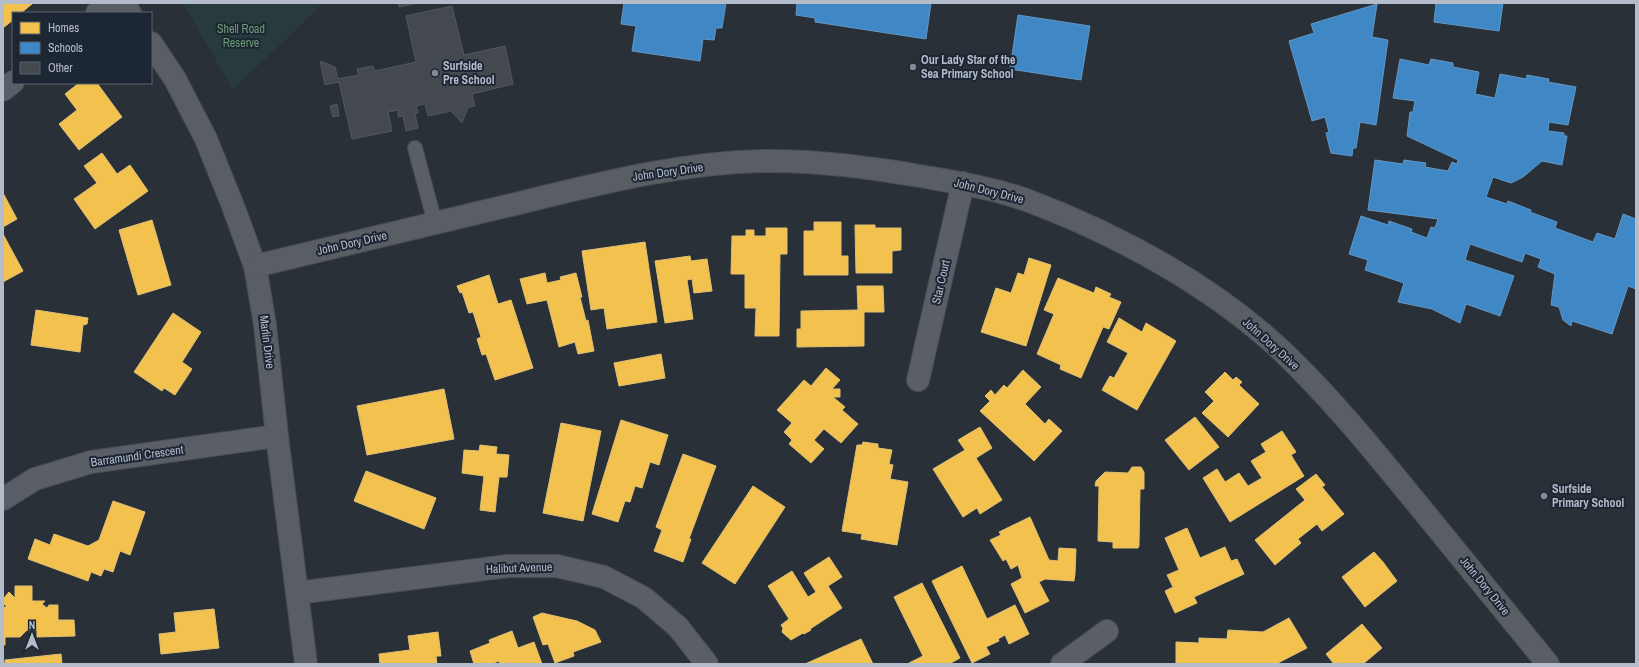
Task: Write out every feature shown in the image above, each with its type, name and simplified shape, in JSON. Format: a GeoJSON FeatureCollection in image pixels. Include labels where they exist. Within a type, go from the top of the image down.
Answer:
{"type":"FeatureCollection","features":[{"type":"Feature","properties":{"kind":"street"},"geometry":{"type":"LineString","coordinates":[[98,12],[110,3]]}},
{"type":"Feature","properties":{"kind":"street"},"geometry":{"type":"LineString","coordinates":[[123,3],[129,12]]}},
{"type":"Feature","properties":{"kind":"street","name":"Marlin Drive"},"geometry":{"type":"LineString","coordinates":[[152,44],[175,79],[206,139],[255,266],[265,325],[277,436],[306,664]]}},
{"type":"Feature","properties":{"kind":"street"},"geometry":{"type":"LineString","coordinates":[[3,90],[12,83]]}},
{"type":"Feature","properties":{"kind":"street","name":"John Dory Drive"},"geometry":{"type":"LineString","coordinates":[[255,266],[617,180],[692,168],[761,161],[831,164],[894,172],[963,184],[1026,200],[1109,236],[1174,272],[1229,307],[1285,354],[1332,403],[1389,469],[1548,664]]}},
{"type":"Feature","properties":{"kind":"street","name":"Star Court"},"geometry":{"type":"LineString","coordinates":[[918,380],[963,184]]}},
{"type":"Feature","properties":{"kind":"street","name":"Barramundi Crescent"},"geometry":{"type":"LineString","coordinates":[[3,499],[35,479],[90,462],[277,436]]}},
{"type":"Feature","properties":{"kind":"street","name":"Halibut Avenue"},"geometry":{"type":"LineString","coordinates":[[297,593],[508,566],[557,566],[604,577],[644,598],[678,628],[707,664]]}},
{"type":"Feature","properties":{"kind":"street"},"geometry":{"type":"LineString","coordinates":[[1062,664],[1107,631]]}},
{"type":"Feature","properties":{"kind":"lane"},"geometry":{"type":"LineString","coordinates":[[415,148],[435,223]]}},
{"type":"Feature","properties":{"kind":"green space","name":"Shell Road Reserve"},"geometry":{"type":"Polygon","coordinates":[[[183,3],[323,3],[233,90],[183,3]]]}},
{"type":"Feature","properties":{"kind":"building: Homes"},"geometry":{"type":"Polygon","coordinates":[[[3,3],[32,4],[22,12],[12,12],[12,21],[3,28],[3,3]]]}},
{"type":"Feature","properties":{"kind":"building: Homes"},"geometry":{"type":"Polygon","coordinates":[[[78,84],[98,84],[122,117],[79,150],[59,124],[77,110],[65,94],[78,84]]]}},
{"type":"Feature","properties":{"kind":"building: Homes"},"geometry":{"type":"Polygon","coordinates":[[[102,153],[117,174],[130,165],[148,191],[95,229],[74,199],[97,183],[84,166],[102,153]]]}},
{"type":"Feature","properties":{"kind":"building: Homes"},"geometry":{"type":"Polygon","coordinates":[[[3,193],[17,219],[3,227],[3,193]]]}},
{"type":"Feature","properties":{"kind":"building: Homes"},"geometry":{"type":"Polygon","coordinates":[[[152,220],[171,285],[138,295],[119,230],[152,220]]]}},
{"type":"Feature","properties":{"kind":"building: Homes"},"geometry":{"type":"Polygon","coordinates":[[[814,222],[841,222],[841,256],[848,256],[848,275],[804,275],[804,231],[814,231],[814,222]]]}},
{"type":"Feature","properties":{"kind":"building: Homes"},"geometry":{"type":"Polygon","coordinates":[[[855,225],[875,225],[875,228],[901,228],[901,250],[892,251],[892,273],[856,273],[855,225]]]}},
{"type":"Feature","properties":{"kind":"building: Homes"},"geometry":{"type":"Polygon","coordinates":[[[766,228],[787,228],[787,254],[780,254],[779,336],[755,336],[756,308],[745,308],[745,274],[731,274],[732,236],[746,236],[746,230],[754,230],[754,236],[766,236],[766,228]]]}},
{"type":"Feature","properties":{"kind":"building: Homes"},"geometry":{"type":"Polygon","coordinates":[[[3,234],[23,271],[3,282],[3,234]]]}},
{"type":"Feature","properties":{"kind":"building: Homes"},"geometry":{"type":"Polygon","coordinates":[[[645,242],[657,322],[607,329],[604,308],[591,310],[582,251],[645,242]]]}},
{"type":"Feature","properties":{"kind":"building: Homes"},"geometry":{"type":"Polygon","coordinates":[[[690,256],[691,261],[707,259],[712,291],[694,293],[692,279],[687,280],[693,319],[665,323],[655,261],[690,256]]]}},
{"type":"Feature","properties":{"kind":"building: Homes"},"geometry":{"type":"Polygon","coordinates":[[[1029,258],[1051,265],[1026,346],[981,332],[996,288],[1011,293],[1018,273],[1024,275],[1029,258]]]}},
{"type":"Feature","properties":{"kind":"building: Homes"},"geometry":{"type":"Polygon","coordinates":[[[545,273],[547,283],[561,280],[560,277],[576,273],[582,297],[580,297],[586,321],[588,320],[594,351],[578,354],[575,342],[559,347],[547,300],[527,304],[520,279],[545,273]]]}},
{"type":"Feature","properties":{"kind":"building: Homes"},"geometry":{"type":"Polygon","coordinates":[[[489,275],[498,304],[511,300],[533,368],[495,380],[486,354],[482,355],[477,339],[481,337],[473,312],[469,313],[462,292],[460,293],[457,286],[489,275]]]}},
{"type":"Feature","properties":{"kind":"building: Homes"},"geometry":{"type":"Polygon","coordinates":[[[1058,278],[1094,293],[1096,287],[1111,294],[1109,297],[1121,302],[1109,329],[1103,327],[1081,378],[1060,369],[1061,365],[1037,354],[1054,314],[1044,310],[1058,278]]]}},
{"type":"Feature","properties":{"kind":"building: Homes"},"geometry":{"type":"Polygon","coordinates":[[[857,286],[883,286],[884,312],[864,312],[864,346],[797,347],[797,329],[801,329],[801,311],[858,310],[857,286]]]}},
{"type":"Feature","properties":{"kind":"building: Homes"},"geometry":{"type":"Polygon","coordinates":[[[36,310],[88,318],[87,324],[83,325],[80,352],[31,345],[36,310]]]}},
{"type":"Feature","properties":{"kind":"building: Homes"},"geometry":{"type":"Polygon","coordinates":[[[173,313],[201,332],[182,362],[192,369],[175,395],[164,388],[162,391],[134,372],[173,313]]]}},
{"type":"Feature","properties":{"kind":"building: Homes"},"geometry":{"type":"Polygon","coordinates":[[[1119,318],[1142,332],[1146,323],[1176,341],[1137,410],[1102,390],[1110,376],[1114,378],[1128,353],[1107,342],[1119,318]]]}},
{"type":"Feature","properties":{"kind":"building: Homes"},"geometry":{"type":"Polygon","coordinates":[[[661,354],[665,378],[619,386],[614,363],[661,354]]]}},
{"type":"Feature","properties":{"kind":"building: Homes"},"geometry":{"type":"Polygon","coordinates":[[[826,368],[840,380],[832,389],[840,389],[840,397],[833,397],[845,407],[842,410],[858,424],[841,443],[824,429],[814,440],[824,449],[811,463],[789,444],[792,440],[784,432],[792,423],[777,410],[804,380],[811,386],[826,368]]]}},
{"type":"Feature","properties":{"kind":"building: Homes"},"geometry":{"type":"Polygon","coordinates":[[[1023,370],[1041,387],[1025,404],[1045,424],[1049,419],[1062,431],[1034,461],[980,411],[990,401],[985,396],[991,390],[995,395],[1004,385],[1007,388],[1023,370]]]}},
{"type":"Feature","properties":{"kind":"building: Homes"},"geometry":{"type":"Polygon","coordinates":[[[1225,372],[1233,380],[1236,377],[1242,382],[1239,385],[1259,404],[1228,437],[1202,413],[1214,401],[1205,392],[1225,372]]]}},
{"type":"Feature","properties":{"kind":"building: Homes"},"geometry":{"type":"Polygon","coordinates":[[[444,389],[454,439],[367,455],[357,406],[444,389]]]}},
{"type":"Feature","properties":{"kind":"building: Homes"},"geometry":{"type":"Polygon","coordinates":[[[1195,417],[1219,447],[1189,470],[1165,440],[1195,417]]]}},
{"type":"Feature","properties":{"kind":"building: Homes"},"geometry":{"type":"Polygon","coordinates":[[[621,420],[668,435],[659,465],[650,462],[642,488],[635,486],[630,502],[625,501],[618,522],[592,514],[621,420]]]}},
{"type":"Feature","properties":{"kind":"building: Homes"},"geometry":{"type":"Polygon","coordinates":[[[561,423],[601,431],[583,521],[543,513],[561,423]]]}},
{"type":"Feature","properties":{"kind":"building: Homes"},"geometry":{"type":"Polygon","coordinates":[[[980,427],[992,448],[976,458],[1002,500],[980,514],[977,508],[963,517],[933,469],[965,450],[958,440],[980,427]]]}},
{"type":"Feature","properties":{"kind":"building: Homes"},"geometry":{"type":"Polygon","coordinates":[[[1282,431],[1296,452],[1291,455],[1304,476],[1230,522],[1203,478],[1217,469],[1225,482],[1239,473],[1248,486],[1262,478],[1251,461],[1266,452],[1261,444],[1282,431]]]}},
{"type":"Feature","properties":{"kind":"building: Homes"},"geometry":{"type":"Polygon","coordinates":[[[863,442],[878,444],[878,448],[892,450],[889,464],[893,465],[890,479],[908,482],[897,545],[861,539],[862,534],[842,531],[857,445],[862,445],[863,442]]]}},
{"type":"Feature","properties":{"kind":"building: Homes"},"geometry":{"type":"Polygon","coordinates":[[[480,445],[497,447],[496,454],[509,455],[507,477],[499,477],[495,512],[480,510],[484,476],[462,473],[464,450],[479,451],[480,445]]]}},
{"type":"Feature","properties":{"kind":"building: Homes"},"geometry":{"type":"Polygon","coordinates":[[[683,454],[716,466],[689,539],[691,539],[683,562],[654,551],[662,530],[656,527],[683,454]]]}},
{"type":"Feature","properties":{"kind":"building: Homes"},"geometry":{"type":"Polygon","coordinates":[[[1132,467],[1141,467],[1144,472],[1144,489],[1140,489],[1139,546],[1138,548],[1113,548],[1113,542],[1098,541],[1099,486],[1095,486],[1096,481],[1105,472],[1128,473],[1132,467]]]}},
{"type":"Feature","properties":{"kind":"building: Homes"},"geometry":{"type":"Polygon","coordinates":[[[366,471],[436,498],[424,529],[354,501],[366,471]]]}},
{"type":"Feature","properties":{"kind":"building: Homes"},"geometry":{"type":"Polygon","coordinates":[[[1316,474],[1325,485],[1322,487],[1344,514],[1322,531],[1317,524],[1298,539],[1301,543],[1275,565],[1255,540],[1305,500],[1296,489],[1316,474]]]}},
{"type":"Feature","properties":{"kind":"building: Homes"},"geometry":{"type":"Polygon","coordinates":[[[753,486],[785,507],[735,584],[702,563],[753,486]]]}},
{"type":"Feature","properties":{"kind":"building: Homes"},"geometry":{"type":"Polygon","coordinates":[[[113,501],[145,512],[130,555],[120,551],[113,572],[104,569],[101,576],[91,572],[88,581],[28,559],[35,539],[50,545],[54,534],[88,546],[99,540],[113,501]]]}},
{"type":"Feature","properties":{"kind":"building: Homes"},"geometry":{"type":"Polygon","coordinates":[[[1030,517],[1049,560],[1058,561],[1059,548],[1076,549],[1075,574],[1074,581],[1045,579],[1039,582],[1049,601],[1025,613],[1011,584],[1022,578],[1018,565],[1011,569],[1006,559],[1003,561],[990,540],[1001,535],[999,532],[1030,517]]]}},
{"type":"Feature","properties":{"kind":"building: Homes"},"geometry":{"type":"Polygon","coordinates":[[[1187,528],[1200,558],[1225,547],[1231,561],[1237,559],[1244,574],[1194,597],[1197,603],[1175,613],[1165,591],[1173,587],[1167,575],[1179,570],[1165,538],[1187,528]]]}},
{"type":"Feature","properties":{"kind":"building: Homes"},"geometry":{"type":"Polygon","coordinates":[[[1374,552],[1397,581],[1365,607],[1342,577],[1374,552]]]}},
{"type":"Feature","properties":{"kind":"building: Homes"},"geometry":{"type":"Polygon","coordinates":[[[829,557],[842,577],[828,586],[842,608],[810,629],[811,630],[791,640],[782,632],[783,628],[781,625],[789,619],[768,586],[792,571],[808,597],[816,592],[804,573],[829,557]]]}},
{"type":"Feature","properties":{"kind":"building: Homes"},"geometry":{"type":"Polygon","coordinates":[[[962,566],[987,619],[1015,605],[1029,634],[1009,644],[1005,635],[998,639],[999,641],[986,647],[990,654],[972,663],[932,581],[962,566]]]}},
{"type":"Feature","properties":{"kind":"building: Homes"},"geometry":{"type":"Polygon","coordinates":[[[922,583],[960,658],[949,664],[907,664],[923,656],[894,597],[922,583]]]}},
{"type":"Feature","properties":{"kind":"building: Homes"},"geometry":{"type":"Polygon","coordinates":[[[15,586],[32,586],[32,601],[45,601],[42,604],[47,608],[49,605],[58,605],[58,620],[74,620],[75,636],[37,637],[37,630],[27,630],[20,637],[5,637],[5,645],[3,645],[3,607],[7,607],[3,603],[3,599],[9,592],[15,598],[15,586]]]}},
{"type":"Feature","properties":{"kind":"building: Homes"},"geometry":{"type":"Polygon","coordinates":[[[214,609],[219,648],[161,654],[159,634],[176,632],[174,613],[214,609]]]}},
{"type":"Feature","properties":{"kind":"building: Homes"},"geometry":{"type":"Polygon","coordinates":[[[542,613],[577,621],[595,630],[601,642],[573,652],[574,656],[555,663],[548,644],[543,645],[533,617],[542,613]]]}},
{"type":"Feature","properties":{"kind":"building: Homes"},"geometry":{"type":"Polygon","coordinates":[[[1289,618],[1307,648],[1276,664],[1176,664],[1176,642],[1199,643],[1199,638],[1227,639],[1228,630],[1263,632],[1289,618]]]}},
{"type":"Feature","properties":{"kind":"building: Homes"},"geometry":{"type":"Polygon","coordinates":[[[1362,624],[1382,648],[1363,664],[1334,664],[1326,654],[1362,624]]]}},
{"type":"Feature","properties":{"kind":"building: Homes"},"geometry":{"type":"Polygon","coordinates":[[[512,631],[518,648],[534,642],[542,664],[500,664],[499,661],[491,664],[474,664],[470,651],[490,643],[489,640],[512,631]]]}},
{"type":"Feature","properties":{"kind":"building: Homes"},"geometry":{"type":"Polygon","coordinates":[[[438,632],[441,656],[436,656],[437,664],[380,664],[379,654],[410,650],[408,636],[438,632]]]}},
{"type":"Feature","properties":{"kind":"building: Homes"},"geometry":{"type":"Polygon","coordinates":[[[861,639],[873,664],[805,664],[861,639]]]}},
{"type":"Feature","properties":{"kind":"building: Homes"},"geometry":{"type":"Polygon","coordinates":[[[61,654],[62,664],[5,664],[5,660],[61,654]]]}},
{"type":"Feature","properties":{"kind":"building: Schools"},"geometry":{"type":"Polygon","coordinates":[[[624,3],[726,3],[722,28],[716,28],[714,40],[703,39],[700,61],[632,51],[636,26],[621,24],[624,3]]]}},
{"type":"Feature","properties":{"kind":"building: Schools"},"geometry":{"type":"Polygon","coordinates":[[[791,3],[931,3],[926,39],[815,22],[815,18],[796,15],[797,4],[791,3]]]}},
{"type":"Feature","properties":{"kind":"building: Schools"},"geometry":{"type":"Polygon","coordinates":[[[1436,3],[1503,3],[1499,31],[1434,22],[1436,3]]]}},
{"type":"Feature","properties":{"kind":"building: Schools"},"geometry":{"type":"Polygon","coordinates":[[[1377,4],[1372,37],[1388,40],[1376,125],[1360,122],[1356,148],[1353,148],[1352,156],[1331,153],[1326,133],[1329,132],[1325,117],[1312,121],[1289,41],[1314,33],[1311,24],[1377,4]]]}},
{"type":"Feature","properties":{"kind":"building: Schools"},"geometry":{"type":"Polygon","coordinates":[[[1018,15],[1090,26],[1081,80],[1010,69],[1018,15]]]}},
{"type":"Feature","properties":{"kind":"building: Schools"},"geometry":{"type":"Polygon","coordinates":[[[1400,59],[1429,65],[1431,59],[1453,63],[1453,67],[1479,72],[1475,94],[1495,98],[1500,74],[1526,79],[1527,75],[1549,79],[1548,82],[1576,87],[1568,125],[1549,122],[1548,131],[1564,133],[1564,136],[1567,136],[1562,165],[1542,161],[1523,177],[1511,183],[1493,177],[1486,197],[1507,204],[1508,201],[1531,210],[1530,212],[1557,222],[1555,228],[1593,242],[1597,233],[1615,239],[1623,214],[1636,219],[1636,289],[1628,286],[1612,334],[1572,321],[1571,326],[1563,320],[1559,307],[1551,305],[1555,274],[1538,267],[1541,259],[1525,253],[1522,262],[1470,244],[1465,260],[1514,276],[1500,316],[1466,304],[1460,323],[1432,309],[1398,302],[1404,283],[1365,270],[1368,260],[1349,254],[1361,216],[1388,225],[1389,221],[1412,229],[1411,232],[1427,238],[1431,227],[1435,228],[1438,219],[1368,210],[1375,160],[1403,164],[1404,160],[1426,163],[1425,167],[1448,171],[1452,162],[1457,164],[1458,160],[1407,136],[1410,112],[1413,112],[1415,101],[1393,98],[1400,59]]]}},
{"type":"Feature","properties":{"kind":"building: Other"},"geometry":{"type":"Polygon","coordinates":[[[398,3],[418,3],[399,7],[398,3]]]}},
{"type":"Feature","properties":{"kind":"building: Other","name":"Surfside Pre School"},"geometry":{"type":"Polygon","coordinates":[[[452,6],[464,55],[505,46],[513,84],[472,94],[475,106],[469,107],[462,123],[451,111],[428,116],[425,104],[416,106],[418,113],[415,113],[418,128],[406,131],[403,116],[398,117],[398,110],[388,112],[392,131],[352,139],[339,82],[325,85],[320,61],[335,67],[338,79],[359,75],[357,69],[373,66],[375,71],[416,62],[406,16],[452,6]]]}},
{"type":"Feature","properties":{"kind":"building: Other"},"geometry":{"type":"Polygon","coordinates":[[[337,104],[339,116],[333,117],[330,106],[337,104]]]}},
{"type":"Feature","properties":{"kind":"place","name":"Our Lady Star of the Sea Primary School"},"geometry":{"type":"Point","coordinates":[913,67]}},
{"type":"Feature","properties":{"kind":"place","name":"Surfside Pre School"},"geometry":{"type":"Point","coordinates":[435,73]}},
{"type":"Feature","properties":{"kind":"place","name":"Surfside Primary School"},"geometry":{"type":"Point","coordinates":[1544,496]}}]}
